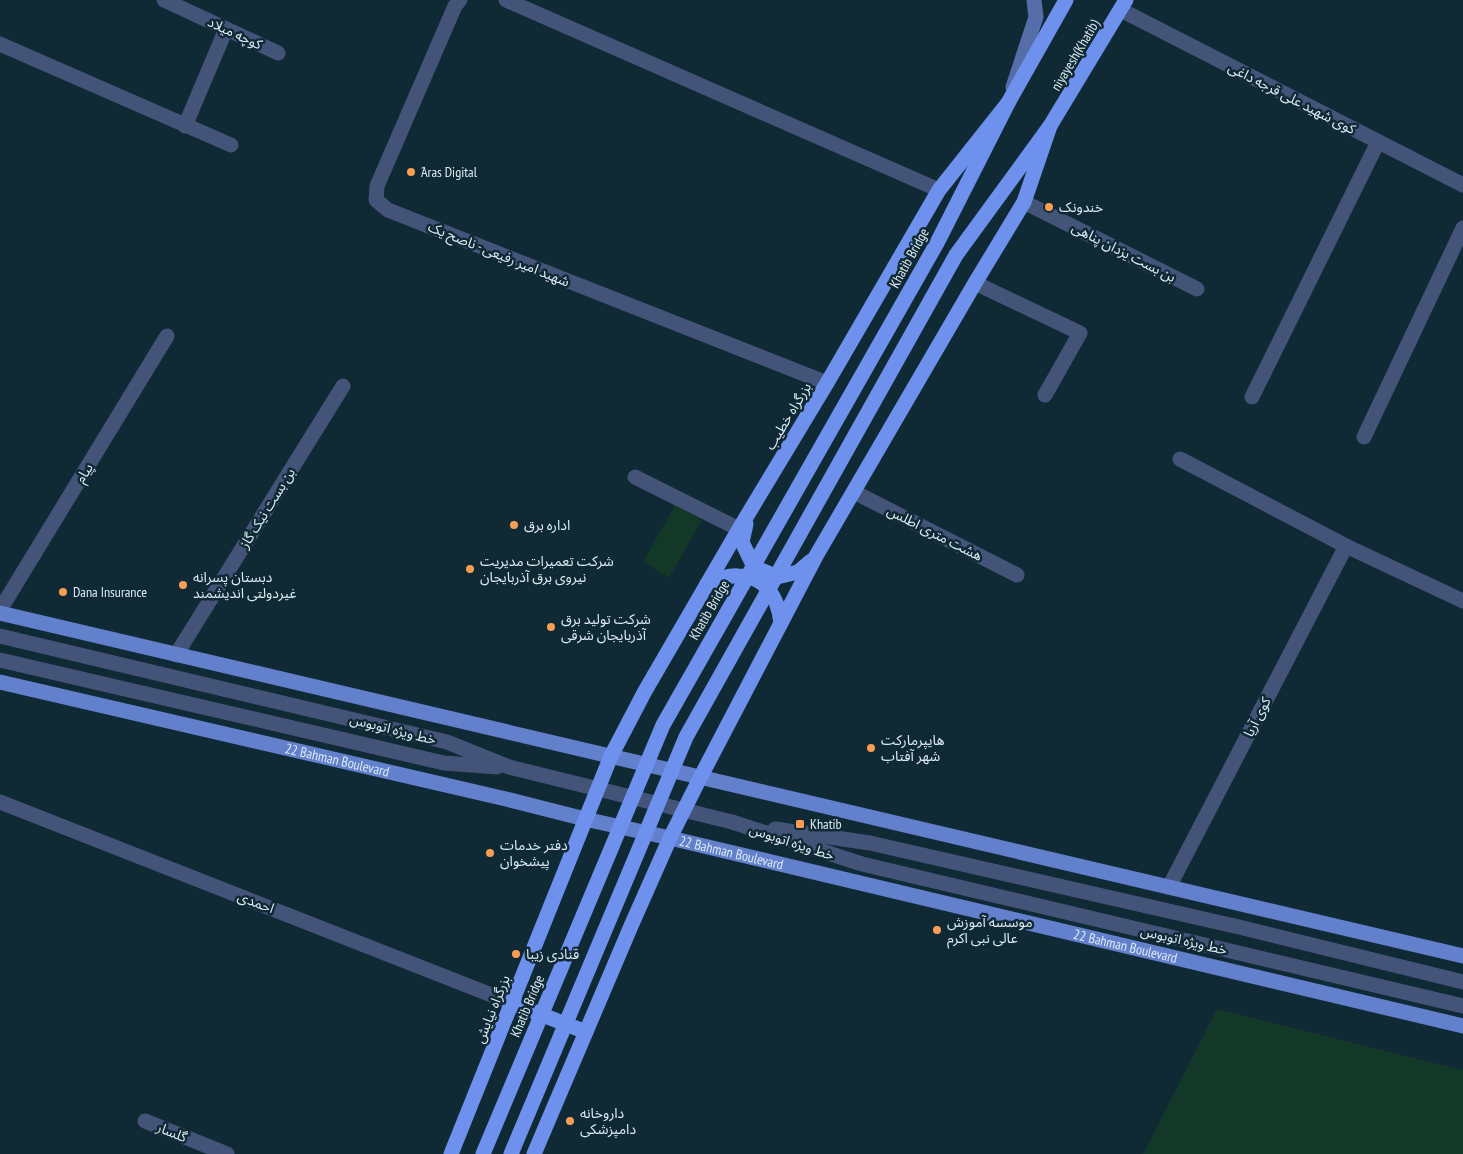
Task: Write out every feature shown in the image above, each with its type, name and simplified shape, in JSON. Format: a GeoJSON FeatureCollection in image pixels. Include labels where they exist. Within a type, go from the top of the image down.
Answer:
{"type":"FeatureCollection","features":[{"type":"Feature","properties":{"kind":"highway"},"geometry":{"type":"LineString","coordinates":[[1008,103],[1066,0]]}},
{"type":"Feature","properties":{"kind":"highway","name":"niyayesh(Khatib)"},"geometry":{"type":"LineString","coordinates":[[1050,126],[1124,5]]}},
{"type":"Feature","properties":{"kind":"highway","name":"بزرگراه خطیب"},"geometry":{"type":"LineString","coordinates":[[597,789],[611,756],[645,691],[939,190],[1008,103]]}},
{"type":"Feature","properties":{"kind":"highway","name":"Khatib Bridge"},"geometry":{"type":"LineString","coordinates":[[483,1154],[662,725],[937,243],[1008,103]]}},
{"type":"Feature","properties":{"kind":"highway"},"geometry":{"type":"LineString","coordinates":[[534,1154],[670,838],[700,778],[816,556],[1024,202],[1050,126]]}},
{"type":"Feature","properties":{"kind":"highway"},"geometry":{"type":"LineString","coordinates":[[511,1154],[686,737],[956,256],[1050,126]]}},
{"type":"Feature","properties":{"kind":"highway"},"geometry":{"type":"LineString","coordinates":[[748,516],[742,542],[754,566],[777,577],[798,572],[816,556]]}},
{"type":"Feature","properties":{"kind":"highway"},"geometry":{"type":"LineString","coordinates":[[707,584],[738,576],[752,578],[764,585],[774,595],[780,608],[781,623]]}},
{"type":"Feature","properties":{"kind":"highway","name":"بزرگراه نیایش"},"geometry":{"type":"LineString","coordinates":[[450,1154],[597,789]]}},
{"type":"Feature","properties":{"kind":"highway"},"geometry":{"type":"LineString","coordinates":[[512,1003],[586,1032]]}},
{"type":"Feature","properties":{"kind":"main road"},"geometry":{"type":"LineString","coordinates":[[1008,103],[1036,17],[1034,0]]}},
{"type":"Feature","properties":{"kind":"main road"},"geometry":{"type":"LineString","coordinates":[[0,611],[176,655],[1463,956]]}},
{"type":"Feature","properties":{"kind":"main road","name":"22 Bahman Boulevard"},"geometry":{"type":"LineString","coordinates":[[0,682],[506,799],[1463,1026]]}},
{"type":"Feature","properties":{"kind":"street","name":"کوچه میلاد"},"geometry":{"type":"LineString","coordinates":[[164,0],[278,53]]}},
{"type":"Feature","properties":{"kind":"street","name":"شهید امیر رفیعی - ناصح یک"},"geometry":{"type":"LineString","coordinates":[[460,0],[455,6],[377,186],[376,200],[388,210],[827,383]]}},
{"type":"Feature","properties":{"kind":"street"},"geometry":{"type":"LineString","coordinates":[[506,0],[939,190]]}},
{"type":"Feature","properties":{"kind":"street","name":"کوی شهید علی قرجه داغی"},"geometry":{"type":"LineString","coordinates":[[1124,5],[1378,142],[1463,185]]}},
{"type":"Feature","properties":{"kind":"street"},"geometry":{"type":"LineString","coordinates":[[185,126],[226,29]]}},
{"type":"Feature","properties":{"kind":"street"},"geometry":{"type":"LineString","coordinates":[[0,44],[231,145]]}},
{"type":"Feature","properties":{"kind":"street"},"geometry":{"type":"LineString","coordinates":[[1252,396],[1378,142]]}},
{"type":"Feature","properties":{"kind":"street","name":"بن بست یزدان پناهی"},"geometry":{"type":"LineString","coordinates":[[1024,202],[1197,289]]}},
{"type":"Feature","properties":{"kind":"street"},"geometry":{"type":"LineString","coordinates":[[1364,436],[1463,228]]}},
{"type":"Feature","properties":{"kind":"street"},"geometry":{"type":"LineString","coordinates":[[975,283],[1080,333],[1045,395]]}},
{"type":"Feature","properties":{"kind":"street","name":"پیام"},"geometry":{"type":"LineString","coordinates":[[0,611],[167,336]]}},
{"type":"Feature","properties":{"kind":"street","name":"بن بست نیک گاز"},"geometry":{"type":"LineString","coordinates":[[176,655],[342,386]]}},
{"type":"Feature","properties":{"kind":"street"},"geometry":{"type":"LineString","coordinates":[[1180,459],[1346,546],[1463,601]]}},
{"type":"Feature","properties":{"kind":"street"},"geometry":{"type":"LineString","coordinates":[[635,477],[739,529]]}},
{"type":"Feature","properties":{"kind":"street","name":"هشت متری اطلس"},"geometry":{"type":"LineString","coordinates":[[854,492],[1016,575]]}},
{"type":"Feature","properties":{"kind":"street","name":"کوی آریا"},"geometry":{"type":"LineString","coordinates":[[1169,888],[1346,546]]}},
{"type":"Feature","properties":{"kind":"street","name":"خط ویژه اتوبوس"},"geometry":{"type":"LineString","coordinates":[[0,636],[447,742],[509,768]]}},
{"type":"Feature","properties":{"kind":"street","name":"خط ویژه اتوبوس"},"geometry":{"type":"LineString","coordinates":[[0,660],[444,763],[509,768]]}},
{"type":"Feature","properties":{"kind":"street"},"geometry":{"type":"LineString","coordinates":[[509,768],[732,822]]}},
{"type":"Feature","properties":{"kind":"street","name":"احمدی"},"geometry":{"type":"LineString","coordinates":[[0,802],[512,1003]]}},
{"type":"Feature","properties":{"kind":"street","name":"خط ویژه اتوبوس"},"geometry":{"type":"LineString","coordinates":[[732,822],[870,843],[1239,927],[1463,982]]}},
{"type":"Feature","properties":{"kind":"street","name":"خط ویژه اتوبوس"},"geometry":{"type":"LineString","coordinates":[[732,822],[862,864],[1463,1006]]}},
{"type":"Feature","properties":{"kind":"street","name":"گلسار"},"geometry":{"type":"LineString","coordinates":[[145,1120],[227,1154]]}},
{"type":"Feature","properties":{"kind":"green space"},"geometry":{"type":"Polygon","coordinates":[[[675,505],[702,520],[669,578],[643,562],[675,505]]]}},
{"type":"Feature","properties":{"kind":"green space"},"geometry":{"type":"Polygon","coordinates":[[[1217,1009],[1463,1070],[1463,1154],[1143,1154],[1217,1009]]]}},
{"type":"Feature","properties":{"kind":"place","name":"َAras Digital"},"geometry":{"type":"Point","coordinates":[411,172]}},
{"type":"Feature","properties":{"kind":"place","name":"خندونک"},"geometry":{"type":"Point","coordinates":[1049,207]}},
{"type":"Feature","properties":{"kind":"place","name":"اداره برق"},"geometry":{"type":"Point","coordinates":[514,525]}},
{"type":"Feature","properties":{"kind":"place","name":"شرکت تعمیرات مدیریت نیروی برق آذربایجان"},"geometry":{"type":"Point","coordinates":[470,569]}},
{"type":"Feature","properties":{"kind":"place","name":"دبستان پسرانه غیردولتی اندیشمند"},"geometry":{"type":"Point","coordinates":[183,585]}},
{"type":"Feature","properties":{"kind":"place","name":"Dana Insurance"},"geometry":{"type":"Point","coordinates":[63,592]}},
{"type":"Feature","properties":{"kind":"place","name":"شرکت تولید برق آذربایجان شرقی"},"geometry":{"type":"Point","coordinates":[551,627]}},
{"type":"Feature","properties":{"kind":"place","name":"هایپرمارکت شهر آفتاب"},"geometry":{"type":"Point","coordinates":[871,748]}},
{"type":"Feature","properties":{"kind":"place","name":"Khatib"},"geometry":{"type":"Point","coordinates":[800,824]}},
{"type":"Feature","properties":{"kind":"place","name":"دفتر خدمات پیشخوان"},"geometry":{"type":"Point","coordinates":[490,853]}},
{"type":"Feature","properties":{"kind":"place","name":"موسسه آموزش عالی نبی اکرم"},"geometry":{"type":"Point","coordinates":[937,930]}},
{"type":"Feature","properties":{"kind":"place","name":"قنادی زیبا"},"geometry":{"type":"Point","coordinates":[516,954]}},
{"type":"Feature","properties":{"kind":"place","name":"داروخانه دامپزشکی"},"geometry":{"type":"Point","coordinates":[570,1121]}}]}
